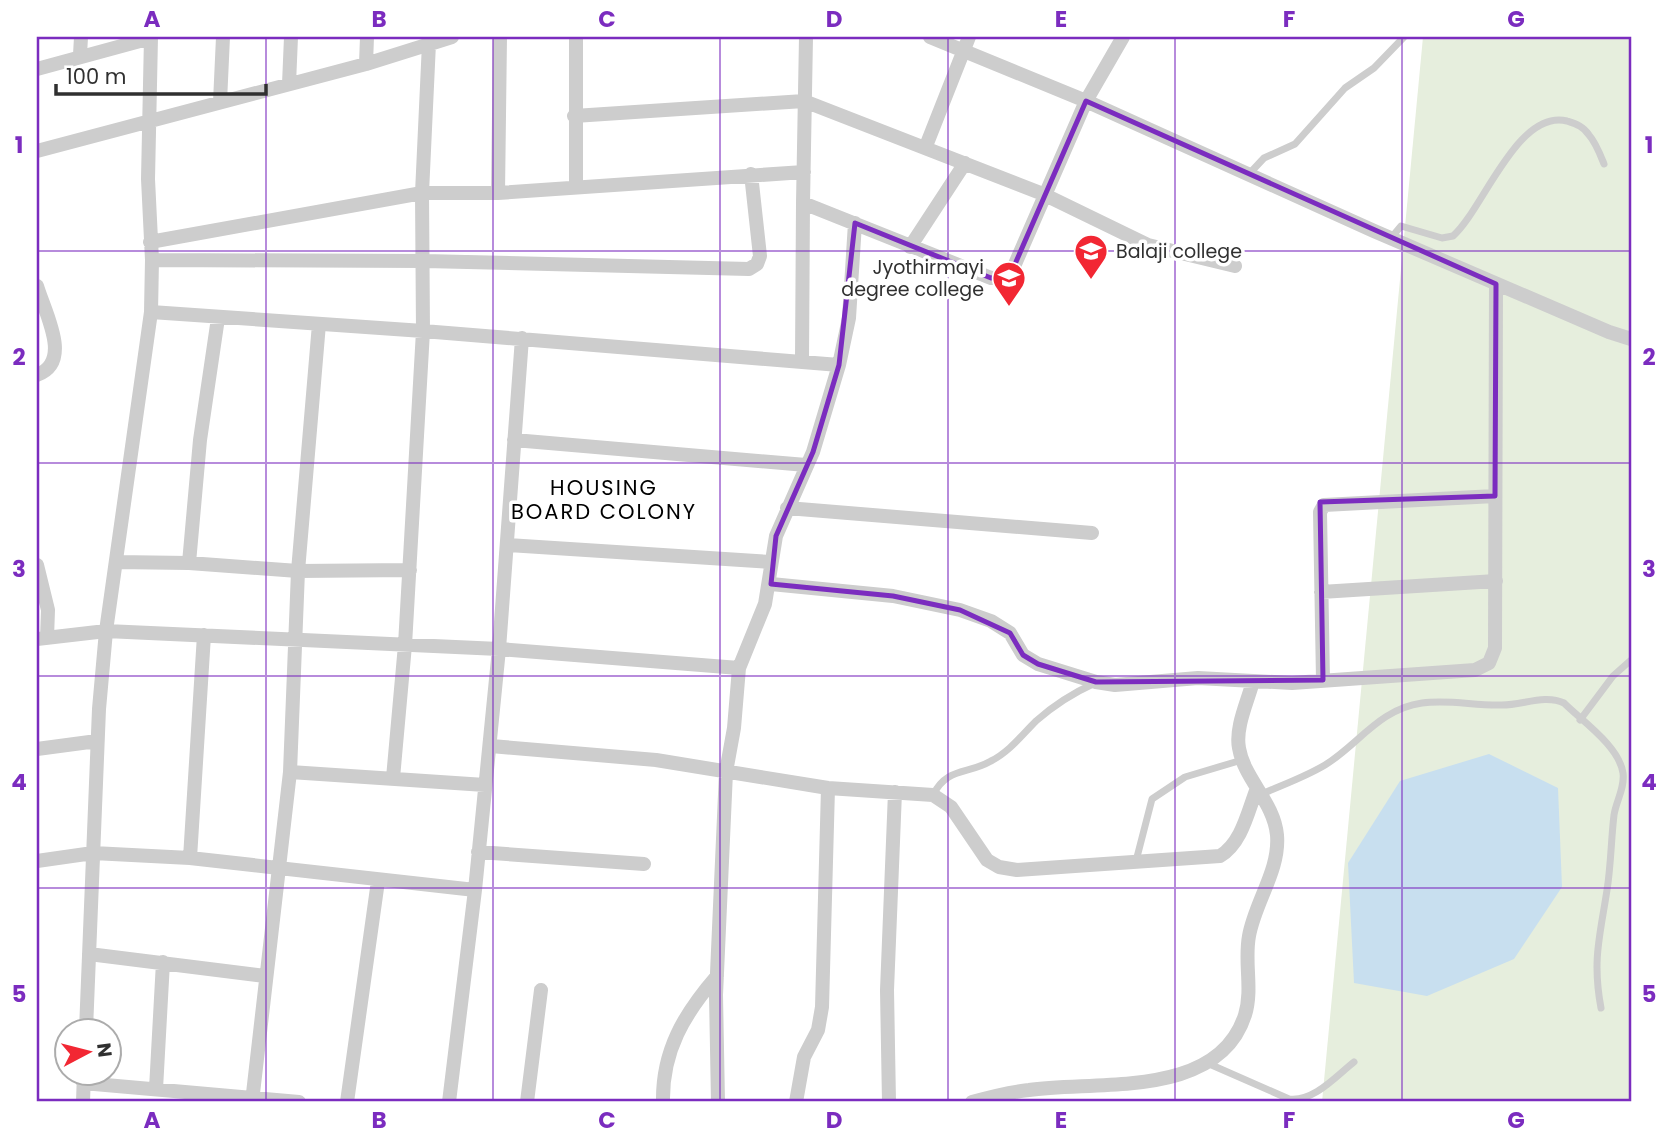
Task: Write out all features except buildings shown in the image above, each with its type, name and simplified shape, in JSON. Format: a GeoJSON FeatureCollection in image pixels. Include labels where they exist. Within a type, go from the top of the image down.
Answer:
{"type":"FeatureCollection","features":[{"type":"Feature","properties":{"kind":"street"},"geometry":{"type":"LineString","coordinates":[[80,55],[81,37]]}},
{"type":"Feature","properties":{"kind":"street"},"geometry":{"type":"LineString","coordinates":[[37,69],[151,37],[148,121],[151,312],[106,631],[97,741],[87,1016]]}},
{"type":"Feature","properties":{"kind":"street"},"geometry":{"type":"LineString","coordinates":[[220,103],[223,37]]}},
{"type":"Feature","properties":{"kind":"street"},"geometry":{"type":"LineString","coordinates":[[289,84],[291,37]]}},
{"type":"Feature","properties":{"kind":"street"},"geometry":{"type":"LineString","coordinates":[[366,64],[367,37]]}},
{"type":"Feature","properties":{"kind":"street"},"geometry":{"type":"LineString","coordinates":[[37,151],[366,64],[452,37]]}},
{"type":"Feature","properties":{"kind":"street"},"geometry":{"type":"LineString","coordinates":[[498,193],[500,37]]}},
{"type":"Feature","properties":{"kind":"street"},"geometry":{"type":"LineString","coordinates":[[576,37],[576,187]]}},
{"type":"Feature","properties":{"kind":"street"},"geometry":{"type":"LineString","coordinates":[[802,362],[806,37]]}},
{"type":"Feature","properties":{"kind":"street"},"geometry":{"type":"LineString","coordinates":[[930,37],[1086,101],[1391,239],[1631,339]]}},
{"type":"Feature","properties":{"kind":"street"},"geometry":{"type":"LineString","coordinates":[[926,146],[969,37]]}},
{"type":"Feature","properties":{"kind":"street"},"geometry":{"type":"LineString","coordinates":[[803,204],[991,278],[1003,277],[1012,271],[1043,194],[1086,101],[1123,37]]}},
{"type":"Feature","properties":{"kind":"street"},"geometry":{"type":"LineString","coordinates":[[393,778],[405,645],[423,331],[425,261],[422,193],[429,43]]}},
{"type":"Feature","properties":{"kind":"street"},"geometry":{"type":"LineString","coordinates":[[574,116],[804,101],[926,146],[1043,194],[1148,245],[1234,266]]}},
{"type":"Feature","properties":{"kind":"street"},"geometry":{"type":"LineString","coordinates":[[910,247],[965,163]]}},
{"type":"Feature","properties":{"kind":"street"},"geometry":{"type":"LineString","coordinates":[[150,242],[422,193],[498,193],[804,172]]}},
{"type":"Feature","properties":{"kind":"street"},"geometry":{"type":"LineString","coordinates":[[152,260],[425,261],[749,269],[757,264],[760,256],[751,174]]}},
{"type":"Feature","properties":{"kind":"street"},"geometry":{"type":"LineString","coordinates":[[718,1102],[717,976],[726,772],[734,727],[738,668],[771,584],[771,562],[776,536],[813,453],[839,365],[850,308],[855,223]]}},
{"type":"Feature","properties":{"kind":"street"},"geometry":{"type":"LineString","coordinates":[[771,584],[893,596],[960,610],[991,621],[1010,633],[1023,655],[1038,664],[1096,682],[1138,684],[1198,678],[1292,683],[1475,670],[1489,663],[1495,648],[1496,284]]}},
{"type":"Feature","properties":{"kind":"street"},"geometry":{"type":"LineString","coordinates":[[37,286],[56,346],[56,360],[47,371],[37,375]]}},
{"type":"Feature","properties":{"kind":"street"},"geometry":{"type":"LineString","coordinates":[[151,312],[522,338],[839,365]]}},
{"type":"Feature","properties":{"kind":"street"},"geometry":{"type":"LineString","coordinates":[[189,564],[200,440],[218,318]]}},
{"type":"Feature","properties":{"kind":"street"},"geometry":{"type":"LineString","coordinates":[[252,1100],[290,772],[298,640],[298,571],[318,324]]}},
{"type":"Feature","properties":{"kind":"street"},"geometry":{"type":"LineString","coordinates":[[449,1102],[491,746],[522,338]]}},
{"type":"Feature","properties":{"kind":"street"},"geometry":{"type":"LineString","coordinates":[[514,440],[806,465]]}},
{"type":"Feature","properties":{"kind":"street"},"geometry":{"type":"LineString","coordinates":[[1323,680],[1320,512],[1324,505],[1495,496]]}},
{"type":"Feature","properties":{"kind":"street"},"geometry":{"type":"LineString","coordinates":[[787,508],[1092,533]]}},
{"type":"Feature","properties":{"kind":"street"},"geometry":{"type":"LineString","coordinates":[[507,545],[771,562]]}},
{"type":"Feature","properties":{"kind":"street"},"geometry":{"type":"LineString","coordinates":[[116,562],[298,571],[410,570]]}},
{"type":"Feature","properties":{"kind":"street"},"geometry":{"type":"LineString","coordinates":[[37,565],[48,610],[42,638],[106,631],[204,635],[499,649],[738,668]]}},
{"type":"Feature","properties":{"kind":"street"},"geometry":{"type":"LineString","coordinates":[[1321,592],[1496,582]]}},
{"type":"Feature","properties":{"kind":"street"},"geometry":{"type":"LineString","coordinates":[[190,858],[204,635]]}},
{"type":"Feature","properties":{"kind":"street"},"geometry":{"type":"LineString","coordinates":[[972,1102],[1030,1090],[1137,1083],[1178,1076],[1206,1063],[1229,1042],[1244,1017],[1249,991],[1248,938],[1257,904],[1275,863],[1277,834],[1259,791],[1242,760],[1239,732],[1253,681]]}},
{"type":"Feature","properties":{"kind":"street"},"geometry":{"type":"LineString","coordinates":[[37,749],[97,741]]}},
{"type":"Feature","properties":{"kind":"street"},"geometry":{"type":"LineString","coordinates":[[491,746],[656,760],[828,788],[933,796],[951,807],[987,860],[999,867],[1041,870],[1220,856],[1230,850],[1259,791]]}},
{"type":"Feature","properties":{"kind":"street"},"geometry":{"type":"LineString","coordinates":[[290,772],[485,785]]}},
{"type":"Feature","properties":{"kind":"street"},"geometry":{"type":"LineString","coordinates":[[796,1102],[804,1057],[817,1030],[822,1007],[828,788]]}},
{"type":"Feature","properties":{"kind":"street"},"geometry":{"type":"LineString","coordinates":[[889,1102],[887,976],[895,792]]}},
{"type":"Feature","properties":{"kind":"street"},"geometry":{"type":"LineString","coordinates":[[478,852],[644,864]]}},
{"type":"Feature","properties":{"kind":"street"},"geometry":{"type":"LineString","coordinates":[[37,861],[93,853],[190,858],[475,890]]}},
{"type":"Feature","properties":{"kind":"street"},"geometry":{"type":"LineString","coordinates":[[348,1102],[377,881]]}},
{"type":"Feature","properties":{"kind":"street"},"geometry":{"type":"LineString","coordinates":[[89,954],[265,976]]}},
{"type":"Feature","properties":{"kind":"street"},"geometry":{"type":"LineString","coordinates":[[156,1089],[163,962]]}},
{"type":"Feature","properties":{"kind":"street"},"geometry":{"type":"LineString","coordinates":[[663,1102],[664,1067],[677,1030],[692,1005],[717,976]]}},
{"type":"Feature","properties":{"kind":"street"},"geometry":{"type":"LineString","coordinates":[[527,1102],[541,990]]}},
{"type":"Feature","properties":{"kind":"street"},"geometry":{"type":"LineString","coordinates":[[122,1084],[252,1100],[299,1102]]}},
{"type":"Feature","properties":{"kind":"lane"},"geometry":{"type":"LineString","coordinates":[[1249,174],[1264,158],[1295,144],[1345,88],[1374,68],[1404,37]]}},
{"type":"Feature","properties":{"kind":"lane"},"geometry":{"type":"LineString","coordinates":[[1391,239],[1401,226],[1442,238],[1453,236],[1508,154],[1546,123],[1561,120],[1579,125],[1589,135],[1604,163]]}},
{"type":"Feature","properties":{"kind":"lane"},"geometry":{"type":"LineString","coordinates":[[1580,720],[1613,676],[1631,660]]}},
{"type":"Feature","properties":{"kind":"lane"},"geometry":{"type":"LineString","coordinates":[[933,796],[945,778],[999,757],[1066,696],[1096,682]]}},
{"type":"Feature","properties":{"kind":"lane"},"geometry":{"type":"LineString","coordinates":[[1259,791],[1322,767],[1345,752],[1376,721],[1399,709],[1420,703],[1450,701],[1517,705],[1554,699],[1564,704],[1614,753],[1623,772],[1622,787],[1615,806],[1607,892],[1597,935],[1595,965],[1601,1008]]}},
{"type":"Feature","properties":{"kind":"lane"},"geometry":{"type":"LineString","coordinates":[[1136,861],[1152,799],[1185,777],[1242,760]]}},
{"type":"Feature","properties":{"kind":"lane"},"geometry":{"type":"LineString","coordinates":[[1206,1063],[1297,1100],[1314,1094],[1354,1062]]}},
{"type":"Feature","properties":{"kind":"highlighted area"},"geometry":{"type":"Polygon","coordinates":[[[1086,101],[1496,284],[1495,496],[1320,502],[1323,680],[1096,682],[1038,664],[1023,655],[1010,633],[960,610],[893,596],[771,584],[776,536],[813,452],[839,365],[855,223],[991,278],[1003,277],[1012,271],[1086,101]]]}},
{"type":"Feature","properties":{"kind":"green space"},"geometry":{"type":"Polygon","coordinates":[[[1423,37],[1631,37],[1631,1102],[1322,1102],[1423,37]]]}},
{"type":"Feature","properties":{"kind":"water"},"geometry":{"type":"Polygon","coordinates":[[[1489,754],[1558,788],[1562,887],[1514,959],[1427,996],[1354,983],[1348,863],[1400,781],[1489,754]]]}},
{"type":"Feature","properties":{"kind":"place","name":"Balaji college"},"geometry":{"type":"Point","coordinates":[1091,281]}},
{"type":"Feature","properties":{"kind":"place","name":"Jyothirmayi degree college"},"geometry":{"type":"Point","coordinates":[1009,308]}},
{"type":"Feature","properties":{"kind":"district","name":"HOUSING BOARD COLONY"},"geometry":{"type":"Point","coordinates":[604,500]}}]}
